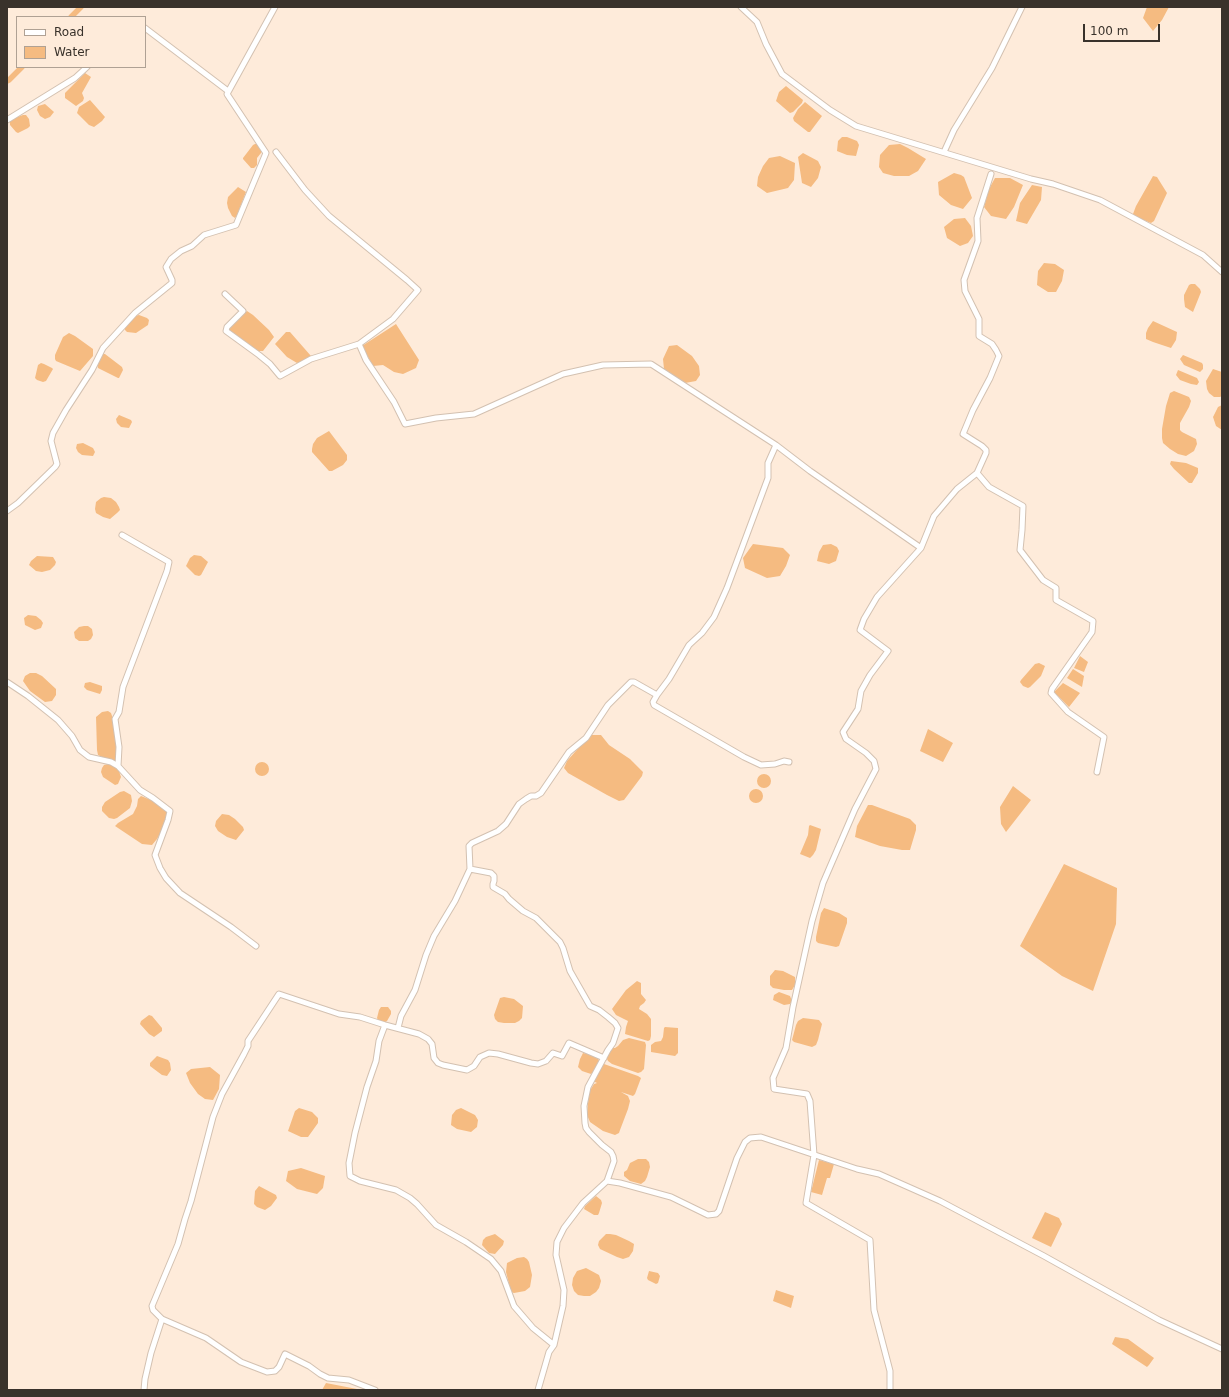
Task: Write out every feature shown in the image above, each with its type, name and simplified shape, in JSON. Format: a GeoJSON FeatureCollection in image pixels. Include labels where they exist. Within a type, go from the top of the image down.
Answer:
{"type":"FeatureCollection","features":[{"type":"Feature","properties":{"kind":"street"},"geometry":{"type":"LineString","coordinates":[[7,511],[18,503],[56,467],[52,441],[53,433],[92,370],[103,348],[135,313],[172,283],[166,267],[171,259],[181,251],[192,246],[204,235],[236,225],[266,153],[238,108],[228,97],[228,91],[275,7]]}},
{"type":"Feature","properties":{"kind":"street"},"geometry":{"type":"LineString","coordinates":[[740,7],[757,22],[766,44],[782,74],[830,110],[856,126],[1052,184],[1100,200],[1203,255],[1222,272]]}},
{"type":"Feature","properties":{"kind":"street"},"geometry":{"type":"LineString","coordinates":[[944,152],[954,130],[992,68],[1022,7]]}},
{"type":"Feature","properties":{"kind":"street"},"geometry":{"type":"LineString","coordinates":[[146,29],[228,91]]}},
{"type":"Feature","properties":{"kind":"street"},"geometry":{"type":"LineString","coordinates":[[7,120],[75,78],[86,68]]}},
{"type":"Feature","properties":{"kind":"street"},"geometry":{"type":"LineString","coordinates":[[225,294],[243,311],[226,327],[226,331],[270,364],[280,376],[310,359],[359,344],[393,319],[418,290],[329,216],[305,190],[276,152]]}},
{"type":"Feature","properties":{"kind":"street"},"geometry":{"type":"LineString","coordinates":[[890,1390],[890,1371],[874,1310],[870,1240],[806,1204],[814,1155],[810,1101],[807,1094],[774,1088],[773,1078],[786,1048],[812,921],[823,883],[855,808],[876,770],[874,761],[866,753],[846,739],[844,732],[858,709],[861,691],[870,675],[888,651],[860,630],[864,619],[878,596],[921,548],[934,516],[957,489],[977,473],[986,453],[986,450],[963,434],[999,356],[992,344],[979,336],[979,319],[965,291],[964,280],[978,240],[977,218],[991,174]]}},
{"type":"Feature","properties":{"kind":"street"},"geometry":{"type":"LineString","coordinates":[[359,344],[366,360],[394,402],[405,424],[436,418],[474,414],[562,374],[603,365],[651,364],[776,445],[821,479],[921,548]]}},
{"type":"Feature","properties":{"kind":"street"},"geometry":{"type":"LineString","coordinates":[[776,445],[768,463],[768,478],[733,573],[714,617],[702,633],[689,645],[670,679],[653,702],[654,705],[744,757],[761,765],[775,764],[784,761],[789,762]]}},
{"type":"Feature","properties":{"kind":"street"},"geometry":{"type":"LineString","coordinates":[[977,473],[989,486],[1023,506],[1020,550],[1043,580],[1056,588],[1056,600],[1093,621],[1092,632],[1052,689],[1051,693],[1068,712],[1104,737],[1097,772]]}},
{"type":"Feature","properties":{"kind":"street"},"geometry":{"type":"LineString","coordinates":[[118,766],[118,747],[115,719],[119,712],[123,687],[167,571],[169,562],[122,535]]}},
{"type":"Feature","properties":{"kind":"street"},"geometry":{"type":"LineString","coordinates":[[7,682],[28,696],[58,720],[72,736],[80,750],[89,757],[111,762],[118,766],[140,790],[154,798],[170,811],[155,855],[166,878],[180,893],[231,927],[256,946]]}},
{"type":"Feature","properties":{"kind":"street"},"geometry":{"type":"LineString","coordinates":[[398,1028],[401,1016],[415,990],[426,955],[434,936],[455,901],[470,869],[469,846],[472,843],[498,831],[506,824],[519,804],[531,796],[536,796],[540,793],[569,752],[586,738],[608,705],[631,682],[634,682],[657,696]]}},
{"type":"Feature","properties":{"kind":"street"},"geometry":{"type":"LineString","coordinates":[[470,869],[491,873],[494,876],[494,881],[492,884],[493,887],[505,894],[523,911],[536,918],[560,942],[570,971],[590,1006],[599,1010],[608,1017],[618,1028],[613,1043],[588,1087],[584,1106],[585,1123],[589,1132],[614,1156],[611,1172],[607,1181],[583,1203],[564,1228],[557,1242],[556,1254],[562,1280],[564,1298],[554,1345],[549,1352],[538,1390]]}},
{"type":"Feature","properties":{"kind":"street"},"geometry":{"type":"LineString","coordinates":[[374,1390],[349,1380],[328,1378],[309,1366],[285,1354],[279,1367],[275,1371],[267,1372],[231,1357],[206,1338],[162,1319],[153,1310],[152,1306],[178,1244],[213,1117],[222,1094],[248,1046],[248,1041],[276,997],[279,994],[339,1014],[360,1017],[420,1034],[428,1039],[432,1044],[433,1056],[438,1063],[467,1070],[474,1066],[480,1057],[489,1053],[531,1063],[543,1062],[546,1061],[553,1053],[562,1056],[569,1042],[604,1058]]}},
{"type":"Feature","properties":{"kind":"street"},"geometry":{"type":"LineString","coordinates":[[385,1025],[379,1041],[376,1061],[356,1126],[349,1163],[350,1176],[360,1181],[396,1190],[417,1204],[436,1225],[471,1245],[491,1259],[501,1271],[514,1306],[533,1328],[554,1345]]}},
{"type":"Feature","properties":{"kind":"street"},"geometry":{"type":"LineString","coordinates":[[607,1181],[626,1184],[671,1198],[700,1211],[712,1215],[716,1214],[719,1211],[737,1158],[745,1142],[750,1138],[761,1137],[857,1169],[879,1174],[940,1201],[1044,1256],[1158,1320],[1222,1350]]}},
{"type":"Feature","properties":{"kind":"street"},"geometry":{"type":"LineString","coordinates":[[144,1390],[151,1353],[162,1319]]}},
{"type":"Feature","properties":{"kind":"water"},"geometry":{"type":"Polygon","coordinates":[[[1147,7],[1169,7],[1162,20],[1153,31],[1143,18],[1147,7]]]}},
{"type":"Feature","properties":{"kind":"water"},"geometry":{"type":"Polygon","coordinates":[[[85,73],[91,77],[82,93],[84,98],[83,101],[76,106],[65,98],[65,93],[85,73]]]}},
{"type":"Feature","properties":{"kind":"water"},"geometry":{"type":"Polygon","coordinates":[[[786,86],[803,100],[793,112],[790,113],[776,101],[779,92],[786,86]]]}},
{"type":"Feature","properties":{"kind":"water"},"geometry":{"type":"Polygon","coordinates":[[[90,100],[105,117],[94,127],[89,125],[77,113],[79,107],[90,100]]]}},
{"type":"Feature","properties":{"kind":"water"},"geometry":{"type":"Polygon","coordinates":[[[805,102],[822,116],[810,132],[794,121],[793,118],[798,109],[805,102]]]}},
{"type":"Feature","properties":{"kind":"water"},"geometry":{"type":"Polygon","coordinates":[[[45,104],[54,112],[50,117],[45,119],[40,116],[37,110],[38,106],[45,104]]]}},
{"type":"Feature","properties":{"kind":"water"},"geometry":{"type":"Polygon","coordinates":[[[26,115],[29,119],[30,126],[18,133],[10,125],[10,122],[12,119],[26,115]]]}},
{"type":"Feature","properties":{"kind":"water"},"geometry":{"type":"Polygon","coordinates":[[[842,137],[847,137],[857,141],[859,145],[856,156],[847,155],[837,151],[838,141],[842,137]]]}},
{"type":"Feature","properties":{"kind":"water"},"geometry":{"type":"Polygon","coordinates":[[[255,144],[258,144],[262,150],[257,158],[257,165],[254,168],[251,168],[243,158],[255,144]]]}},
{"type":"Feature","properties":{"kind":"water"},"geometry":{"type":"Polygon","coordinates":[[[900,144],[926,159],[918,171],[909,176],[894,176],[883,173],[879,167],[880,155],[889,145],[900,144]]]}},
{"type":"Feature","properties":{"kind":"water"},"geometry":{"type":"Polygon","coordinates":[[[803,153],[818,161],[821,167],[818,178],[811,187],[802,183],[798,157],[803,153]]]}},
{"type":"Feature","properties":{"kind":"water"},"geometry":{"type":"Polygon","coordinates":[[[780,156],[795,163],[794,180],[788,188],[767,193],[757,186],[758,177],[769,158],[780,156]]]}},
{"type":"Feature","properties":{"kind":"water"},"geometry":{"type":"Polygon","coordinates":[[[954,173],[964,177],[972,198],[963,209],[951,205],[939,195],[938,182],[954,173]]]}},
{"type":"Feature","properties":{"kind":"water"},"geometry":{"type":"Polygon","coordinates":[[[1153,176],[1157,177],[1167,193],[1154,221],[1151,223],[1136,217],[1133,214],[1153,176]]]}},
{"type":"Feature","properties":{"kind":"water"},"geometry":{"type":"Polygon","coordinates":[[[995,178],[1010,178],[1023,185],[1014,207],[1006,219],[991,216],[984,207],[989,189],[995,178]]]}},
{"type":"Feature","properties":{"kind":"water"},"geometry":{"type":"Polygon","coordinates":[[[1032,185],[1042,187],[1041,200],[1027,224],[1016,221],[1020,203],[1032,185]]]}},
{"type":"Feature","properties":{"kind":"water"},"geometry":{"type":"Polygon","coordinates":[[[238,187],[246,192],[235,218],[232,216],[227,203],[228,197],[238,187]]]}},
{"type":"Feature","properties":{"kind":"water"},"geometry":{"type":"Polygon","coordinates":[[[965,218],[971,226],[973,236],[968,243],[960,246],[947,238],[944,227],[954,219],[965,218]]]}},
{"type":"Feature","properties":{"kind":"water"},"geometry":{"type":"Polygon","coordinates":[[[1044,263],[1055,264],[1064,270],[1062,281],[1056,292],[1048,292],[1037,285],[1038,271],[1044,263]]]}},
{"type":"Feature","properties":{"kind":"water"},"geometry":{"type":"Polygon","coordinates":[[[1191,284],[1195,284],[1201,292],[1193,312],[1185,307],[1184,299],[1184,295],[1191,284]]]}},
{"type":"Feature","properties":{"kind":"water"},"geometry":{"type":"Polygon","coordinates":[[[247,311],[269,330],[274,337],[263,351],[258,351],[228,329],[247,311]]]}},
{"type":"Feature","properties":{"kind":"water"},"geometry":{"type":"Polygon","coordinates":[[[139,315],[149,320],[148,325],[136,333],[127,332],[125,330],[125,325],[135,316],[139,315]]]}},
{"type":"Feature","properties":{"kind":"water"},"geometry":{"type":"Polygon","coordinates":[[[1153,321],[1177,332],[1176,340],[1171,348],[1146,339],[1146,333],[1153,321]]]}},
{"type":"Feature","properties":{"kind":"water"},"geometry":{"type":"Polygon","coordinates":[[[396,324],[419,360],[416,368],[403,374],[394,372],[383,365],[373,366],[362,346],[396,324]]]}},
{"type":"Feature","properties":{"kind":"water"},"geometry":{"type":"Polygon","coordinates":[[[286,332],[290,332],[311,356],[304,361],[297,363],[287,357],[275,344],[286,332]]]}},
{"type":"Feature","properties":{"kind":"water"},"geometry":{"type":"Polygon","coordinates":[[[69,333],[93,349],[93,356],[80,371],[56,361],[55,359],[55,355],[63,337],[69,333]]]}},
{"type":"Feature","properties":{"kind":"water"},"geometry":{"type":"Polygon","coordinates":[[[677,345],[692,356],[699,366],[700,375],[696,381],[685,383],[664,369],[663,359],[669,346],[677,345]]]}},
{"type":"Feature","properties":{"kind":"water"},"geometry":{"type":"Polygon","coordinates":[[[103,354],[122,367],[123,370],[119,378],[98,368],[97,364],[103,354]]]}},
{"type":"Feature","properties":{"kind":"water"},"geometry":{"type":"Polygon","coordinates":[[[1183,355],[1202,363],[1203,369],[1200,372],[1184,365],[1180,359],[1183,355]]]}},
{"type":"Feature","properties":{"kind":"water"},"geometry":{"type":"Polygon","coordinates":[[[41,363],[53,369],[46,381],[43,382],[35,378],[38,365],[41,363]]]}},
{"type":"Feature","properties":{"kind":"water"},"geometry":{"type":"Polygon","coordinates":[[[1213,369],[1222,372],[1222,396],[1220,397],[1214,397],[1207,389],[1206,381],[1213,369]]]}},
{"type":"Feature","properties":{"kind":"water"},"geometry":{"type":"Polygon","coordinates":[[[1178,370],[1197,378],[1199,382],[1197,385],[1180,380],[1176,375],[1178,370]]]}},
{"type":"Feature","properties":{"kind":"water"},"geometry":{"type":"Polygon","coordinates":[[[1174,391],[1189,397],[1191,401],[1180,423],[1180,430],[1196,439],[1197,444],[1194,451],[1186,456],[1178,454],[1170,449],[1163,443],[1162,438],[1166,406],[1170,393],[1174,391]]]}},
{"type":"Feature","properties":{"kind":"water"},"geometry":{"type":"Polygon","coordinates":[[[1222,405],[1222,430],[1216,426],[1213,417],[1218,407],[1222,405]]]}},
{"type":"Feature","properties":{"kind":"water"},"geometry":{"type":"Polygon","coordinates":[[[119,415],[131,420],[132,422],[129,428],[121,427],[117,423],[116,419],[119,415]]]}},
{"type":"Feature","properties":{"kind":"water"},"geometry":{"type":"Polygon","coordinates":[[[329,431],[347,455],[347,460],[343,465],[332,471],[329,471],[312,452],[313,444],[317,438],[329,431]]]}},
{"type":"Feature","properties":{"kind":"water"},"geometry":{"type":"Polygon","coordinates":[[[83,443],[93,448],[95,452],[93,456],[82,455],[78,452],[76,448],[77,444],[83,443]]]}},
{"type":"Feature","properties":{"kind":"water"},"geometry":{"type":"Polygon","coordinates":[[[1171,461],[1186,463],[1198,468],[1198,473],[1192,483],[1189,483],[1174,469],[1170,464],[1171,461]]]}},
{"type":"Feature","properties":{"kind":"water"},"geometry":{"type":"Polygon","coordinates":[[[104,497],[111,498],[116,502],[120,510],[110,519],[96,513],[96,502],[104,497]]]}},
{"type":"Feature","properties":{"kind":"water"},"geometry":{"type":"Polygon","coordinates":[[[753,544],[783,548],[790,555],[780,576],[767,578],[745,568],[743,558],[753,544]]]}},
{"type":"Feature","properties":{"kind":"water"},"geometry":{"type":"Polygon","coordinates":[[[831,544],[837,547],[839,551],[836,561],[829,564],[817,561],[819,552],[823,545],[831,544]]]}},
{"type":"Feature","properties":{"kind":"water"},"geometry":{"type":"Polygon","coordinates":[[[194,555],[201,556],[208,562],[199,576],[195,575],[186,566],[190,558],[194,555]]]}},
{"type":"Feature","properties":{"kind":"water"},"geometry":{"type":"Polygon","coordinates":[[[37,556],[53,557],[56,562],[55,565],[50,570],[42,572],[36,571],[29,565],[37,556]]]}},
{"type":"Feature","properties":{"kind":"water"},"geometry":{"type":"Polygon","coordinates":[[[28,615],[36,616],[41,620],[43,623],[41,628],[35,630],[25,625],[24,618],[28,615]]]}},
{"type":"Feature","properties":{"kind":"water"},"geometry":{"type":"Polygon","coordinates":[[[88,626],[92,629],[93,635],[88,641],[79,641],[75,638],[74,632],[79,627],[88,626]]]}},
{"type":"Feature","properties":{"kind":"water"},"geometry":{"type":"Polygon","coordinates":[[[1080,656],[1088,662],[1084,672],[1074,668],[1080,656]]]}},
{"type":"Feature","properties":{"kind":"water"},"geometry":{"type":"Polygon","coordinates":[[[1039,663],[1045,666],[1041,676],[1030,687],[1028,688],[1023,686],[1020,682],[1021,680],[1035,664],[1039,663]]]}},
{"type":"Feature","properties":{"kind":"water"},"geometry":{"type":"Polygon","coordinates":[[[1073,669],[1084,676],[1082,687],[1067,678],[1073,669]]]}},
{"type":"Feature","properties":{"kind":"water"},"geometry":{"type":"Polygon","coordinates":[[[30,673],[36,673],[42,676],[56,689],[56,695],[52,701],[45,702],[30,691],[23,681],[25,676],[30,673]]]}},
{"type":"Feature","properties":{"kind":"water"},"geometry":{"type":"Polygon","coordinates":[[[90,682],[102,686],[100,694],[87,690],[84,687],[85,683],[90,682]]]}},
{"type":"Feature","properties":{"kind":"water"},"geometry":{"type":"Polygon","coordinates":[[[1063,683],[1080,693],[1069,707],[1054,692],[1063,683]]]}},
{"type":"Feature","properties":{"kind":"water"},"geometry":{"type":"Polygon","coordinates":[[[108,711],[111,713],[113,719],[116,741],[116,761],[108,760],[98,755],[97,750],[96,717],[102,712],[108,711]]]}},
{"type":"Feature","properties":{"kind":"water"},"geometry":{"type":"Polygon","coordinates":[[[928,729],[953,743],[943,762],[920,751],[928,729]]]}},
{"type":"Feature","properties":{"kind":"water"},"geometry":{"type":"Polygon","coordinates":[[[590,735],[601,735],[609,745],[630,759],[643,772],[642,776],[624,800],[619,801],[607,795],[568,773],[564,768],[567,761],[590,735]]]}},
{"type":"Feature","properties":{"kind":"water"},"geometry":{"type":"Polygon","coordinates":[[[259,762],[265,762],[269,766],[269,772],[265,776],[259,776],[255,772],[255,766],[259,762]]]}},
{"type":"Feature","properties":{"kind":"water"},"geometry":{"type":"Polygon","coordinates":[[[109,764],[115,766],[119,771],[121,777],[118,784],[115,785],[103,777],[101,772],[102,768],[104,765],[109,764]]]}},
{"type":"Feature","properties":{"kind":"water"},"geometry":{"type":"Polygon","coordinates":[[[764,774],[769,776],[771,781],[769,786],[764,788],[759,786],[757,781],[759,776],[764,774]]]}},
{"type":"Feature","properties":{"kind":"water"},"geometry":{"type":"Polygon","coordinates":[[[1013,786],[1031,800],[1006,832],[1001,824],[1000,807],[1013,786]]]}},
{"type":"Feature","properties":{"kind":"water"},"geometry":{"type":"Polygon","coordinates":[[[756,789],[761,791],[763,796],[761,801],[756,803],[751,801],[749,796],[751,791],[756,789]]]}},
{"type":"Feature","properties":{"kind":"water"},"geometry":{"type":"Polygon","coordinates":[[[124,791],[131,795],[132,801],[130,808],[117,818],[109,818],[102,811],[102,807],[105,802],[124,791]]]}},
{"type":"Feature","properties":{"kind":"water"},"geometry":{"type":"Polygon","coordinates":[[[141,796],[156,802],[168,811],[161,832],[152,845],[142,844],[115,826],[133,814],[137,806],[138,799],[141,796]]]}},
{"type":"Feature","properties":{"kind":"water"},"geometry":{"type":"Polygon","coordinates":[[[868,805],[872,805],[910,819],[916,825],[910,850],[880,846],[855,837],[857,826],[868,805]]]}},
{"type":"Feature","properties":{"kind":"water"},"geometry":{"type":"Polygon","coordinates":[[[222,814],[229,815],[243,827],[244,830],[236,840],[227,837],[218,831],[215,826],[216,821],[222,814]]]}},
{"type":"Feature","properties":{"kind":"water"},"geometry":{"type":"Polygon","coordinates":[[[810,825],[821,829],[816,850],[810,858],[800,854],[808,835],[810,825]]]}},
{"type":"Feature","properties":{"kind":"water"},"geometry":{"type":"Polygon","coordinates":[[[1064,864],[1117,888],[1116,924],[1093,991],[1062,976],[1020,946],[1064,864]]]}},
{"type":"Feature","properties":{"kind":"water"},"geometry":{"type":"Polygon","coordinates":[[[824,908],[839,913],[847,918],[847,923],[839,946],[836,947],[818,943],[816,941],[821,913],[824,908]]]}},
{"type":"Feature","properties":{"kind":"water"},"geometry":{"type":"Polygon","coordinates":[[[775,970],[783,971],[795,977],[795,985],[792,990],[773,988],[770,985],[770,976],[775,970]]]}},
{"type":"Feature","properties":{"kind":"water"},"geometry":{"type":"Polygon","coordinates":[[[637,981],[641,983],[641,994],[646,1000],[639,1009],[647,1014],[651,1019],[651,1036],[650,1040],[648,1041],[625,1034],[628,1021],[616,1015],[612,1009],[626,990],[637,981]]]}},
{"type":"Feature","properties":{"kind":"water"},"geometry":{"type":"Polygon","coordinates":[[[779,992],[790,996],[792,1001],[790,1004],[784,1005],[773,1000],[774,995],[779,992]]]}},
{"type":"Feature","properties":{"kind":"water"},"geometry":{"type":"Polygon","coordinates":[[[504,997],[514,999],[523,1006],[522,1018],[519,1021],[515,1023],[504,1023],[498,1022],[495,1019],[494,1015],[500,998],[504,997]]]}},
{"type":"Feature","properties":{"kind":"water"},"geometry":{"type":"Polygon","coordinates":[[[381,1007],[388,1007],[391,1011],[387,1021],[384,1023],[379,1022],[377,1018],[381,1007]]]}},
{"type":"Feature","properties":{"kind":"water"},"geometry":{"type":"Polygon","coordinates":[[[149,1015],[152,1016],[162,1028],[162,1031],[154,1037],[149,1034],[140,1024],[141,1021],[149,1015]]]}},
{"type":"Feature","properties":{"kind":"water"},"geometry":{"type":"Polygon","coordinates":[[[803,1018],[819,1020],[822,1024],[816,1045],[812,1047],[794,1042],[792,1040],[798,1021],[803,1018]]]}},
{"type":"Feature","properties":{"kind":"water"},"geometry":{"type":"Polygon","coordinates":[[[665,1027],[678,1028],[678,1053],[675,1056],[651,1052],[651,1045],[655,1042],[661,1041],[665,1027]]]}},
{"type":"Feature","properties":{"kind":"water"},"geometry":{"type":"Polygon","coordinates":[[[629,1038],[645,1042],[646,1045],[644,1069],[638,1073],[612,1064],[606,1057],[612,1048],[615,1048],[623,1040],[629,1038]]]}},
{"type":"Feature","properties":{"kind":"water"},"geometry":{"type":"Polygon","coordinates":[[[583,1053],[593,1055],[599,1060],[591,1074],[582,1071],[578,1067],[583,1053]]]}},
{"type":"Feature","properties":{"kind":"water"},"geometry":{"type":"Polygon","coordinates":[[[157,1056],[168,1060],[170,1063],[171,1070],[167,1076],[162,1075],[150,1066],[150,1063],[157,1056]]]}},
{"type":"Feature","properties":{"kind":"water"},"geometry":{"type":"Polygon","coordinates":[[[604,1064],[641,1078],[633,1096],[621,1092],[628,1096],[630,1101],[619,1133],[615,1135],[603,1131],[590,1122],[587,1115],[589,1092],[594,1084],[597,1083],[595,1082],[595,1078],[601,1066],[604,1064]]]}},
{"type":"Feature","properties":{"kind":"water"},"geometry":{"type":"Polygon","coordinates":[[[210,1067],[220,1075],[219,1089],[213,1100],[205,1099],[198,1094],[190,1083],[186,1073],[191,1069],[210,1067]]]}},
{"type":"Feature","properties":{"kind":"water"},"geometry":{"type":"Polygon","coordinates":[[[299,1108],[312,1112],[318,1118],[318,1123],[308,1137],[301,1137],[288,1131],[295,1111],[299,1108]]]}},
{"type":"Feature","properties":{"kind":"water"},"geometry":{"type":"Polygon","coordinates":[[[461,1108],[475,1115],[478,1120],[477,1127],[471,1132],[457,1129],[451,1125],[452,1115],[456,1110],[461,1108]]]}},
{"type":"Feature","properties":{"kind":"water"},"geometry":{"type":"Polygon","coordinates":[[[638,1159],[646,1159],[649,1162],[650,1167],[645,1181],[641,1184],[630,1181],[624,1176],[624,1172],[627,1170],[630,1163],[638,1159]]]}},
{"type":"Feature","properties":{"kind":"water"},"geometry":{"type":"Polygon","coordinates":[[[819,1160],[834,1164],[830,1178],[827,1178],[822,1195],[811,1192],[819,1160]]]}},
{"type":"Feature","properties":{"kind":"water"},"geometry":{"type":"Polygon","coordinates":[[[301,1168],[325,1176],[323,1188],[317,1194],[297,1189],[286,1181],[288,1171],[301,1168]]]}},
{"type":"Feature","properties":{"kind":"water"},"geometry":{"type":"Polygon","coordinates":[[[259,1186],[276,1195],[277,1198],[271,1206],[265,1210],[254,1204],[255,1191],[259,1186]]]}},
{"type":"Feature","properties":{"kind":"water"},"geometry":{"type":"Polygon","coordinates":[[[596,1196],[602,1203],[598,1215],[594,1215],[584,1209],[585,1206],[596,1196]]]}},
{"type":"Feature","properties":{"kind":"water"},"geometry":{"type":"Polygon","coordinates":[[[1045,1212],[1059,1218],[1062,1224],[1051,1247],[1032,1238],[1045,1212]]]}},
{"type":"Feature","properties":{"kind":"water"},"geometry":{"type":"Polygon","coordinates":[[[495,1234],[504,1241],[503,1245],[495,1254],[489,1253],[482,1245],[483,1240],[486,1237],[495,1234]]]}},
{"type":"Feature","properties":{"kind":"water"},"geometry":{"type":"Polygon","coordinates":[[[606,1234],[616,1235],[634,1244],[633,1251],[629,1257],[623,1259],[600,1249],[598,1245],[599,1241],[606,1234]]]}},
{"type":"Feature","properties":{"kind":"water"},"geometry":{"type":"Polygon","coordinates":[[[524,1257],[529,1262],[532,1275],[530,1287],[525,1291],[514,1293],[511,1292],[506,1272],[507,1263],[517,1258],[524,1257]]]}},
{"type":"Feature","properties":{"kind":"water"},"geometry":{"type":"Polygon","coordinates":[[[586,1268],[599,1275],[601,1281],[599,1288],[590,1296],[578,1295],[574,1291],[572,1285],[573,1278],[577,1271],[586,1268]]]}},
{"type":"Feature","properties":{"kind":"water"},"geometry":{"type":"Polygon","coordinates":[[[649,1271],[658,1273],[660,1276],[658,1283],[656,1284],[648,1280],[647,1278],[649,1271]]]}},
{"type":"Feature","properties":{"kind":"water"},"geometry":{"type":"Polygon","coordinates":[[[776,1290],[794,1296],[791,1308],[773,1301],[776,1290]]]}},
{"type":"Feature","properties":{"kind":"water"},"geometry":{"type":"Polygon","coordinates":[[[1115,1337],[1128,1339],[1154,1358],[1147,1367],[1112,1344],[1115,1337]]]}},
{"type":"Feature","properties":{"kind":"water"},"geometry":{"type":"Polygon","coordinates":[[[326,1383],[362,1390],[322,1390],[326,1383]]]}},
{"type":"Feature","properties":{"kind":"waterway"},"geometry":{"type":"LineString","coordinates":[[72,16],[81,7]]}},
{"type":"Feature","properties":{"kind":"waterway"},"geometry":{"type":"LineString","coordinates":[[7,81],[21,68]]}}]}
